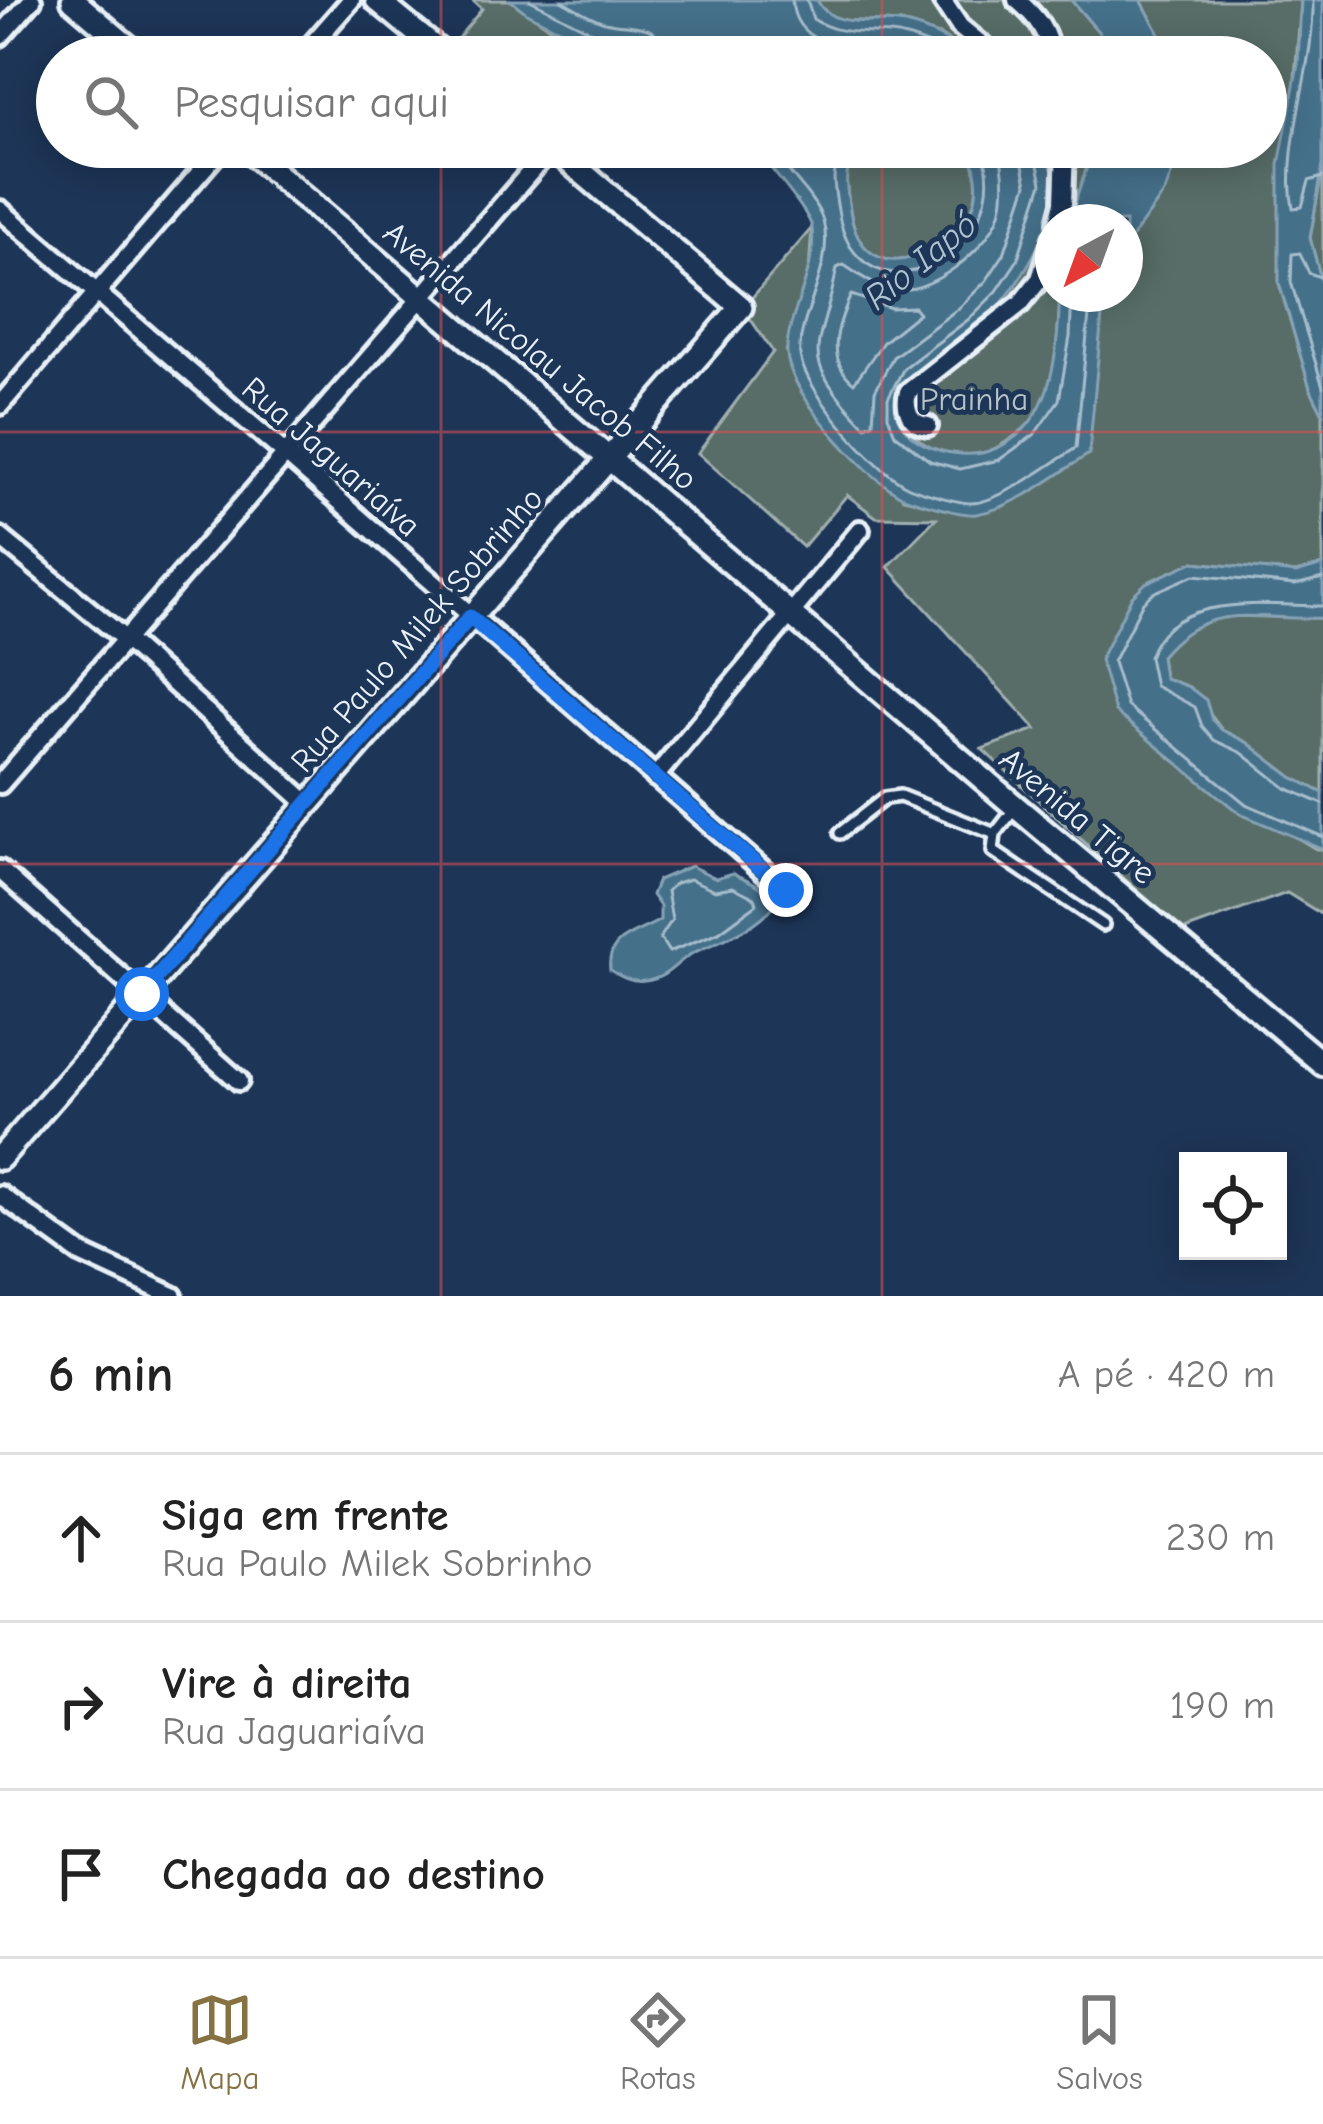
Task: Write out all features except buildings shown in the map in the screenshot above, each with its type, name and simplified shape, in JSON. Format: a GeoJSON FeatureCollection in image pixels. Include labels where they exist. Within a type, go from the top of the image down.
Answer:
{"type":"FeatureCollection","features":[{"type":"Feature","properties":{"kind":"street"},"geometry":{"type":"LineString","coordinates":[[0,36],[32,0]]}},
{"type":"Feature","properties":{"kind":"street"},"geometry":{"type":"LineString","coordinates":[[73,0],[115,36]]}},
{"type":"Feature","properties":{"kind":"street"},"geometry":{"type":"LineString","coordinates":[[319,36],[351,0]]}},
{"type":"Feature","properties":{"kind":"street"},"geometry":{"type":"LineString","coordinates":[[377,0],[421,36]]}},
{"type":"Feature","properties":{"kind":"street"},"geometry":{"type":"LineString","coordinates":[[942,0],[971,36]]}},
{"type":"Feature","properties":{"kind":"street"},"geometry":{"type":"LineString","coordinates":[[1017,0],[1048,36]]}},
{"type":"Feature","properties":{"kind":"street"},"geometry":{"type":"LineString","coordinates":[[0,405],[204,168]]}},
{"type":"Feature","properties":{"kind":"street","name":"Avenida Nicolau Jacob Filho"},"geometry":{"type":"LineString","coordinates":[[270,168],[793,614]]}},
{"type":"Feature","properties":{"kind":"street"},"geometry":{"type":"LineString","coordinates":[[0,784],[534,168]]}},
{"type":"Feature","properties":{"kind":"street","name":"Rua Paulo Milek Sobrinho"},"geometry":{"type":"LineString","coordinates":[[0,1158],[741,307],[577,168]]}},
{"type":"Feature","properties":{"kind":"street"},"geometry":{"type":"LineString","coordinates":[[1064,168],[1064,204]]}},
{"type":"Feature","properties":{"kind":"street","name":"Rua Jaguariaíva"},"geometry":{"type":"LineString","coordinates":[[0,210],[786,890]]}},
{"type":"Feature","properties":{"kind":"street"},"geometry":{"type":"LineString","coordinates":[[928,426],[910,415],[905,405],[908,392],[1021,304],[1035,286]]}},
{"type":"Feature","properties":{"kind":"street"},"geometry":{"type":"LineString","coordinates":[[655,776],[860,530]]}},
{"type":"Feature","properties":{"kind":"street"},"geometry":{"type":"LineString","coordinates":[[0,537],[126,640],[307,803]]}},
{"type":"Feature","properties":{"kind":"street","name":"Avenida Tigre"},"geometry":{"type":"LineString","coordinates":[[793,614],[1323,1064]]}},
{"type":"Feature","properties":{"kind":"street"},"geometry":{"type":"LineString","coordinates":[[0,870],[238,1082]]}},
{"type":"Feature","properties":{"kind":"street"},"geometry":{"type":"LineString","coordinates":[[0,1195],[138,1290],[172,1296]]}},
{"type":"Feature","properties":{"kind":"lane"},"geometry":{"type":"LineString","coordinates":[[839,833],[885,798],[900,796],[995,834]]}},
{"type":"Feature","properties":{"kind":"lane"},"geometry":{"type":"LineString","coordinates":[[1016,807],[995,834],[993,851],[1103,925]]}},
{"type":"Feature","properties":{"kind":"green space"},"geometry":{"type":"Polygon","coordinates":[[[472,0],[510,0],[569,36],[460,36],[482,9],[472,0]]]}},
{"type":"Feature","properties":{"kind":"green space"},"geometry":{"type":"Polygon","coordinates":[[[817,0],[1071,0],[1102,36],[942,36],[901,23],[839,20],[822,11],[817,0]]]}},
{"type":"Feature","properties":{"kind":"green space"},"geometry":{"type":"Polygon","coordinates":[[[1141,0],[1301,0],[1279,283],[1310,388],[1323,414],[1323,565],[1296,573],[1193,562],[1146,583],[1167,755],[1199,779],[1323,849],[1323,915],[1287,893],[1182,931],[982,749],[1036,729],[888,567],[936,518],[876,517],[847,495],[803,547],[698,453],[773,352],[743,308],[812,228],[809,271],[786,352],[903,498],[935,505],[1002,507],[1088,454],[1100,312],[1143,312],[1143,215],[1169,168],[1287,168],[1287,36],[1161,36],[1141,0]]]}},
{"type":"Feature","properties":{"kind":"green space"},"geometry":{"type":"Polygon","coordinates":[[[1323,165],[1323,287],[1310,238],[1323,165]]]}},
{"type":"Feature","properties":{"kind":"green space"},"geometry":{"type":"Polygon","coordinates":[[[974,168],[976,195],[963,222],[930,249],[914,257],[886,259],[873,254],[855,230],[848,171],[974,168]]]}},
{"type":"Feature","properties":{"kind":"green space","name":"Prainha"},"geometry":{"type":"Polygon","coordinates":[[[1051,168],[1087,168],[1074,204],[1049,204],[1055,181],[1051,168]]]}},
{"type":"Feature","properties":{"kind":"green space","name":"Prainha"},"geometry":{"type":"Polygon","coordinates":[[[1035,247],[1035,312],[1059,312],[1051,383],[1042,407],[1024,429],[973,456],[944,454],[904,427],[900,399],[914,374],[954,346],[1035,247]]]}},
{"type":"Feature","properties":{"kind":"green space"},"geometry":{"type":"Polygon","coordinates":[[[1226,616],[1323,618],[1323,793],[1222,730],[1189,687],[1164,678],[1161,656],[1168,648],[1190,630],[1226,616]]]}},
{"type":"Feature","properties":{"kind":"water"},"geometry":{"type":"Polygon","coordinates":[[[510,0],[817,0],[824,10],[844,20],[893,23],[938,36],[573,36],[510,0]]]}},
{"type":"Feature","properties":{"kind":"water"},"geometry":{"type":"Polygon","coordinates":[[[1071,0],[1141,0],[1161,36],[1102,36],[1071,0]]]}},
{"type":"Feature","properties":{"kind":"water"},"geometry":{"type":"Polygon","coordinates":[[[1301,0],[1323,0],[1323,165],[1310,238],[1323,287],[1323,414],[1310,388],[1279,283],[1279,168],[1287,168],[1287,122],[1298,64],[1301,0]]]}},
{"type":"Feature","properties":{"kind":"water","name":"Rio Iapó"},"geometry":{"type":"Polygon","coordinates":[[[771,168],[848,168],[848,200],[855,230],[873,254],[899,260],[930,249],[969,215],[977,187],[974,168],[1051,168],[1053,203],[1035,204],[1035,253],[1028,266],[986,320],[916,374],[899,409],[902,424],[924,444],[957,454],[989,451],[1011,440],[1040,407],[1054,363],[1059,312],[1102,312],[1089,454],[1020,498],[976,514],[904,497],[883,484],[830,431],[791,370],[788,340],[810,261],[812,228],[771,168]]]}},
{"type":"Feature","properties":{"kind":"water"},"geometry":{"type":"Polygon","coordinates":[[[1087,168],[1174,168],[1165,192],[1143,222],[1143,204],[1074,204],[1087,168]]]}},
{"type":"Feature","properties":{"kind":"water"},"geometry":{"type":"Polygon","coordinates":[[[1193,562],[1296,573],[1323,565],[1323,618],[1215,620],[1179,638],[1161,656],[1164,678],[1189,687],[1206,700],[1212,720],[1222,730],[1323,793],[1323,849],[1240,814],[1115,712],[1100,660],[1132,596],[1146,583],[1193,562]]]}},
{"type":"Feature","properties":{"kind":"water"},"geometry":{"type":"Polygon","coordinates":[[[691,866],[716,878],[733,873],[746,879],[763,889],[774,906],[746,929],[693,953],[659,977],[636,981],[610,970],[618,943],[660,920],[660,906],[652,895],[658,880],[691,866]]]}},
{"type":"Feature","properties":{"kind":"route"},"geometry":{"type":"LineString","coordinates":[[142,994],[470,617],[786,890]]}}]}
